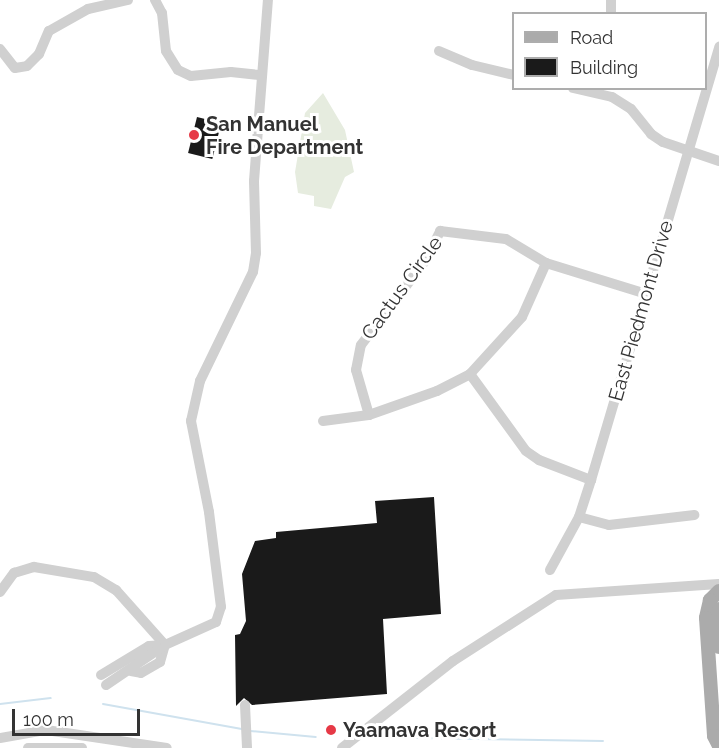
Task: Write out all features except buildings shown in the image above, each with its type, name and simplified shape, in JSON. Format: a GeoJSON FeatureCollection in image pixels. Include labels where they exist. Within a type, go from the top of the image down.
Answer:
{"type":"FeatureCollection","features":[{"type":"Feature","properties":{"kind":"main road"},"geometry":{"type":"LineString","coordinates":[[719,591],[713,608],[714,736],[719,746]]}},
{"type":"Feature","properties":{"kind":"main road"},"geometry":{"type":"LineString","coordinates":[[713,608],[719,647]]}},
{"type":"Feature","properties":{"kind":"street"},"geometry":{"type":"LineString","coordinates":[[0,49],[15,68],[27,66],[39,54],[49,31],[88,9],[128,0]]}},
{"type":"Feature","properties":{"kind":"street"},"geometry":{"type":"LineString","coordinates":[[155,0],[162,13],[166,51],[178,70],[191,76],[231,72],[262,75]]}},
{"type":"Feature","properties":{"kind":"street"},"geometry":{"type":"LineString","coordinates":[[165,645],[160,662],[141,673],[131,671],[103,680],[149,646],[165,645],[216,622],[222,607],[210,512],[191,421],[200,381],[253,272],[256,252],[254,181],[268,0]]}},
{"type":"Feature","properties":{"kind":"street","name":"East Piedmont Drive"},"geometry":{"type":"LineString","coordinates":[[707,88],[719,47]]}},
{"type":"Feature","properties":{"kind":"street"},"geometry":{"type":"LineString","coordinates":[[439,51],[472,65],[512,75]]}},
{"type":"Feature","properties":{"kind":"street","name":"East Piedmont Drive"},"geometry":{"type":"LineString","coordinates":[[550,570],[579,517],[706,90]]}},
{"type":"Feature","properties":{"kind":"street"},"geometry":{"type":"LineString","coordinates":[[600,92],[631,109],[651,134],[663,142],[688,153],[719,161]]}},
{"type":"Feature","properties":{"kind":"street","name":"Cactus Circle"},"geometry":{"type":"LineString","coordinates":[[369,415],[356,370],[361,345],[425,261],[440,231],[506,238],[546,263],[647,294]]}},
{"type":"Feature","properties":{"kind":"street"},"geometry":{"type":"LineString","coordinates":[[323,421],[369,415],[436,391],[470,374],[522,317],[546,263]]}},
{"type":"Feature","properties":{"kind":"street"},"geometry":{"type":"LineString","coordinates":[[470,374],[526,451],[539,460],[591,480]]}},
{"type":"Feature","properties":{"kind":"street"},"geometry":{"type":"LineString","coordinates":[[579,517],[609,525],[694,514]]}},
{"type":"Feature","properties":{"kind":"street"},"geometry":{"type":"LineString","coordinates":[[0,592],[14,573],[34,567],[94,577],[116,590],[165,645]]}},
{"type":"Feature","properties":{"kind":"street"},"geometry":{"type":"LineString","coordinates":[[342,748],[453,661],[556,595],[719,584]]}},
{"type":"Feature","properties":{"kind":"street"},"geometry":{"type":"LineString","coordinates":[[245,705],[247,748]]}},
{"type":"Feature","properties":{"kind":"street"},"geometry":{"type":"LineString","coordinates":[[0,738],[46,730],[167,748]]}},
{"type":"Feature","properties":{"kind":"street"},"geometry":{"type":"LineString","coordinates":[[39,747],[82,748]]}},
{"type":"Feature","properties":{"kind":"shaded area"},"geometry":{"type":"Polygon","coordinates":[[[323,93],[345,130],[354,172],[345,177],[331,209],[314,206],[314,196],[298,193],[295,172],[305,113],[323,93]]]}},
{"type":"Feature","properties":{"kind":"waterway"},"geometry":{"type":"LineString","coordinates":[[0,704],[51,698]]}},
{"type":"Feature","properties":{"kind":"waterway"},"geometry":{"type":"LineString","coordinates":[[103,704],[242,729]]}},
{"type":"Feature","properties":{"kind":"waterway"},"geometry":{"type":"LineString","coordinates":[[250,731],[316,737]]}},
{"type":"Feature","properties":{"kind":"waterway"},"geometry":{"type":"LineString","coordinates":[[414,738],[603,741]]}},
{"type":"Feature","properties":{"kind":"place","name":"San Manuel Fire Department"},"geometry":{"type":"Point","coordinates":[194,135]}},
{"type":"Feature","properties":{"kind":"place","name":"Yaamava Resort"},"geometry":{"type":"Point","coordinates":[331,730]}}]}
